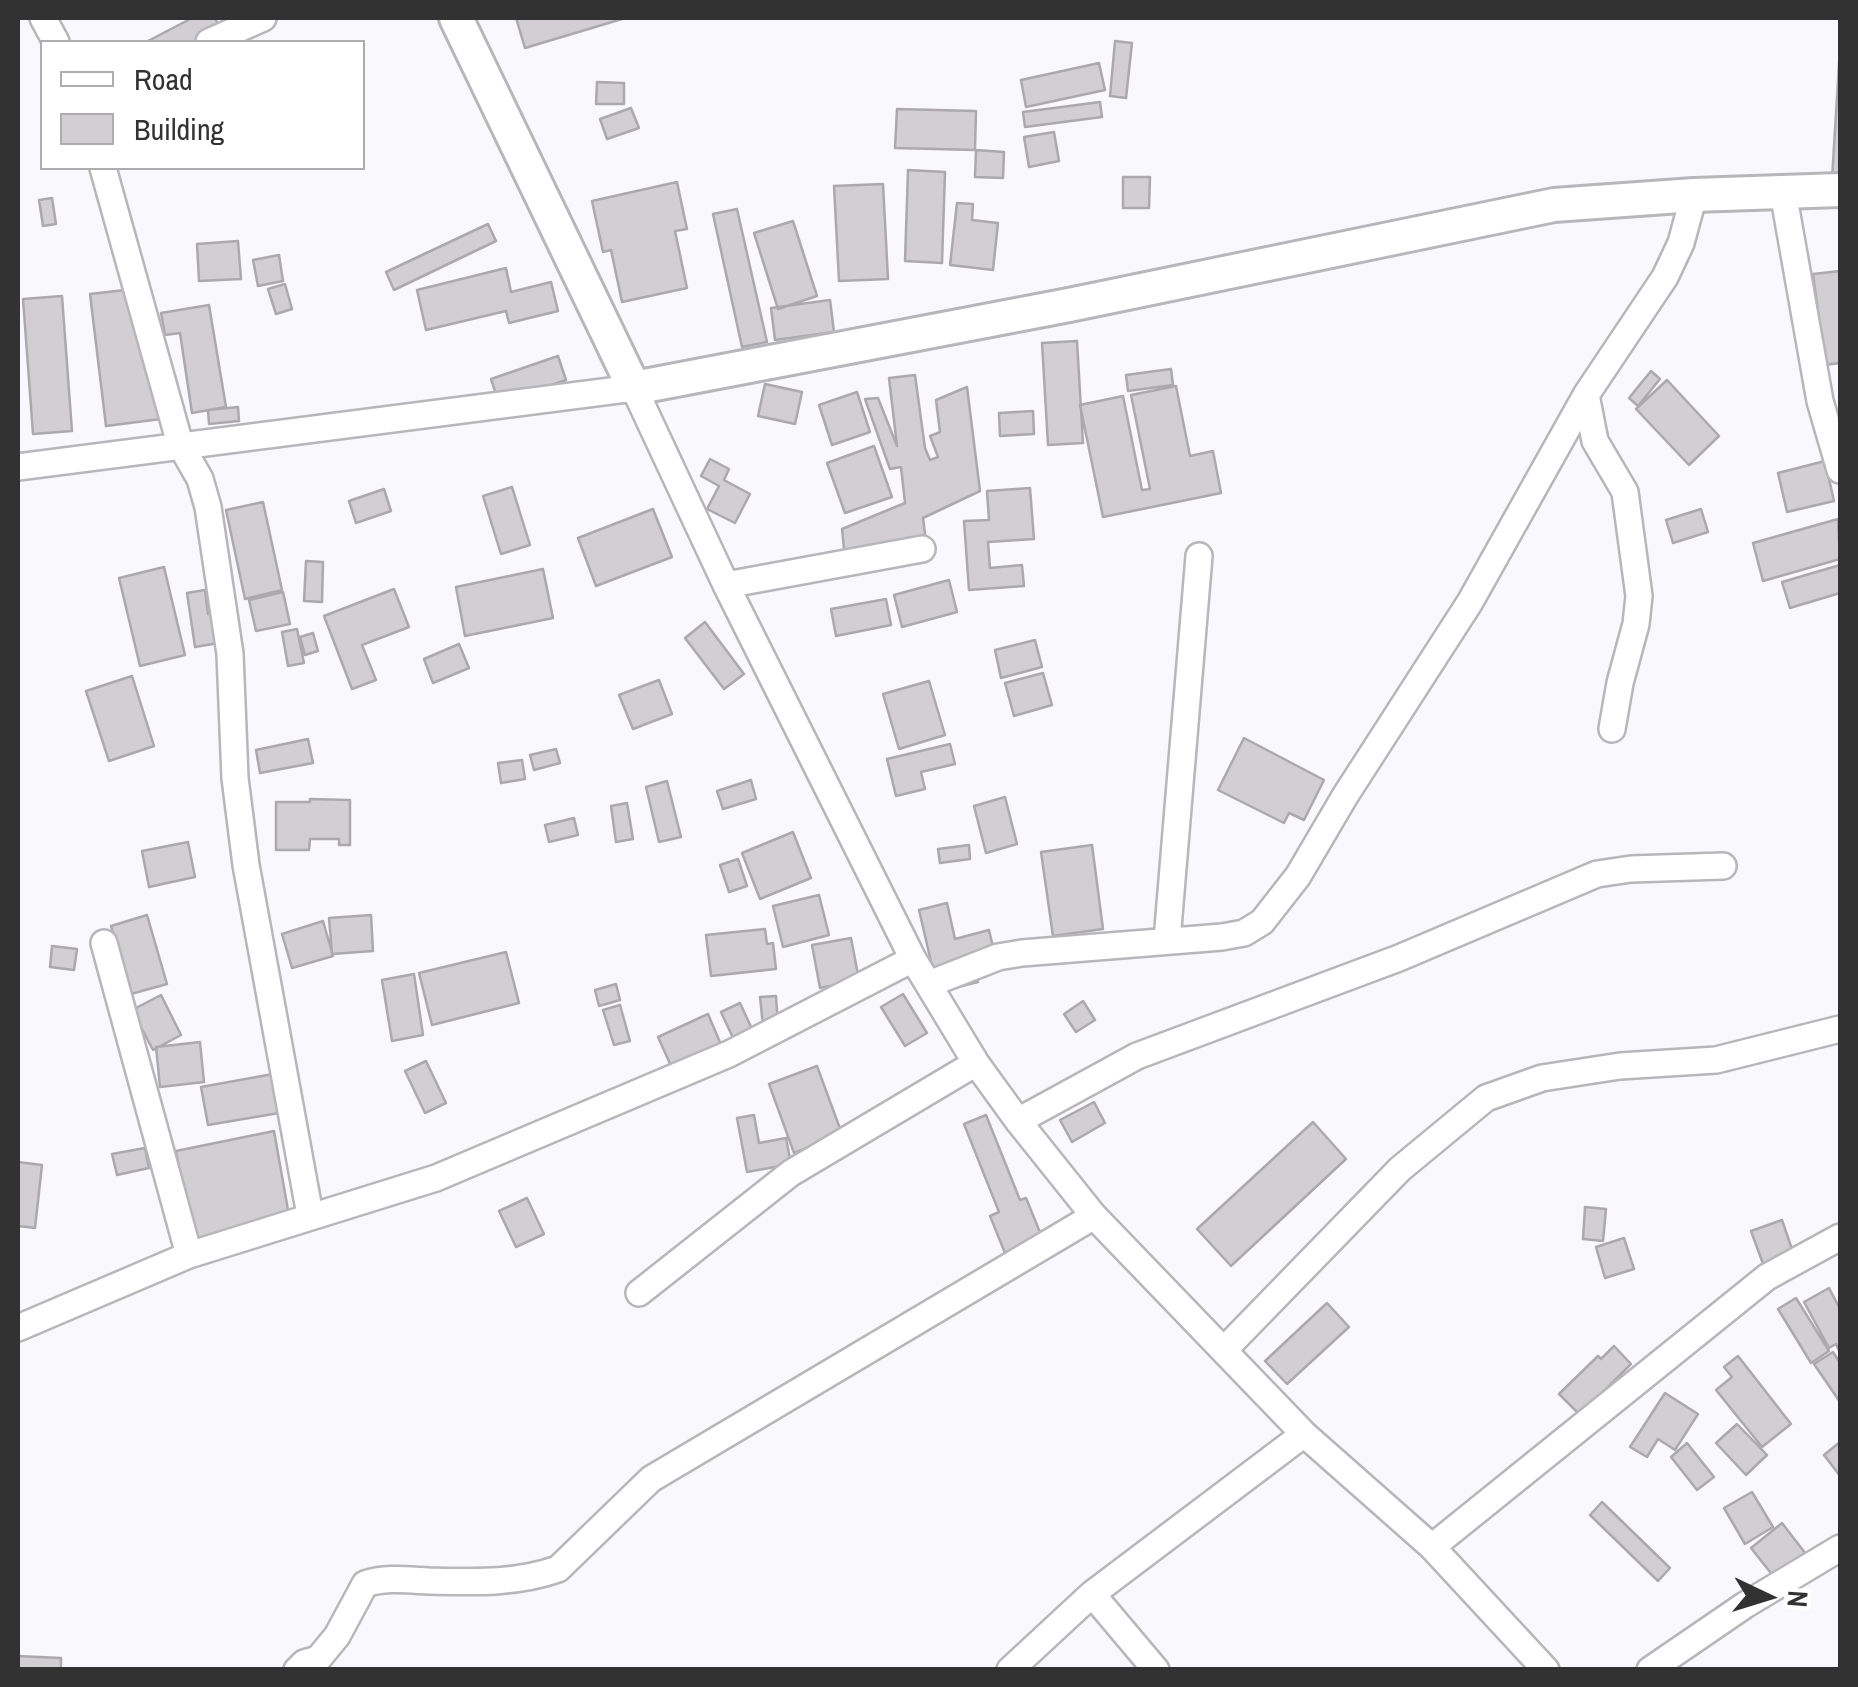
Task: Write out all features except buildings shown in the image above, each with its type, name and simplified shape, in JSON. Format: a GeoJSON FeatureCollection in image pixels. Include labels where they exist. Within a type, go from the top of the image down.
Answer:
{"type":"FeatureCollection","features":[{"type":"Feature","properties":{"kind":"main road"},"geometry":{"type":"LineString","coordinates":[[456,18],[634,388],[1554,206],[1694,195],[1840,190]]}},
{"type":"Feature","properties":{"kind":"street"},"geometry":{"type":"LineString","coordinates":[[43,18],[55,40]]}},
{"type":"Feature","properties":{"kind":"street"},"geometry":{"type":"LineString","coordinates":[[214,40],[263,18]]}},
{"type":"Feature","properties":{"kind":"street"},"geometry":{"type":"LineString","coordinates":[[104,170],[180,444],[200,479],[208,507],[230,654],[234,759],[246,865],[310,1215]]}},
{"type":"Feature","properties":{"kind":"street"},"geometry":{"type":"LineString","coordinates":[[1783,192],[1820,401],[1840,470]]}},
{"type":"Feature","properties":{"kind":"street"},"geometry":{"type":"LineString","coordinates":[[929,984],[1022,953],[1244,933],[1262,922],[1298,876],[1460,618],[1586,395],[1665,277],[1682,243],[1694,195]]}},
{"type":"Feature","properties":{"kind":"street"},"geometry":{"type":"LineString","coordinates":[[18,467],[634,388],[726,585],[913,960],[976,1063],[1094,1216],[1304,1434],[1432,1546],[1546,1670]]}},
{"type":"Feature","properties":{"kind":"street"},"geometry":{"type":"LineString","coordinates":[[1586,395],[1596,441],[1625,492],[1639,596],[1612,730]]}},
{"type":"Feature","properties":{"kind":"street"},"geometry":{"type":"LineString","coordinates":[[1555,450],[1596,441]]}},
{"type":"Feature","properties":{"kind":"street"},"geometry":{"type":"LineString","coordinates":[[726,585],[922,548]]}},
{"type":"Feature","properties":{"kind":"street"},"geometry":{"type":"LineString","coordinates":[[1167,940],[1199,556]]}},
{"type":"Feature","properties":{"kind":"street"},"geometry":{"type":"LineString","coordinates":[[1018,1121],[1137,1056],[1399,958],[1597,874],[1723,866]]}},
{"type":"Feature","properties":{"kind":"street"},"geometry":{"type":"LineString","coordinates":[[104,942],[189,1255]]}},
{"type":"Feature","properties":{"kind":"street"},"geometry":{"type":"LineString","coordinates":[[18,1328],[189,1255],[436,1178],[730,1054],[913,960]]}},
{"type":"Feature","properties":{"kind":"street"},"geometry":{"type":"LineString","coordinates":[[1224,1350],[1400,1170],[1486,1098],[1542,1078],[1620,1066],[1716,1060],[1840,1030]]}},
{"type":"Feature","properties":{"kind":"street"},"geometry":{"type":"LineString","coordinates":[[639,1293],[791,1173],[976,1063]]}},
{"type":"Feature","properties":{"kind":"street"},"geometry":{"type":"LineString","coordinates":[[297,1670],[318,1658],[338,1636],[365,1584],[387,1580],[493,1582],[558,1568],[651,1479],[1094,1216]]}},
{"type":"Feature","properties":{"kind":"street"},"geometry":{"type":"LineString","coordinates":[[1432,1546],[1767,1276],[1840,1237]]}},
{"type":"Feature","properties":{"kind":"street"},"geometry":{"type":"LineString","coordinates":[[1010,1670],[1092,1594],[1304,1434]]}},
{"type":"Feature","properties":{"kind":"street"},"geometry":{"type":"LineString","coordinates":[[1650,1670],[1840,1548]]}},
{"type":"Feature","properties":{"kind":"street"},"geometry":{"type":"LineString","coordinates":[[1092,1594],[1156,1670]]}}]}
